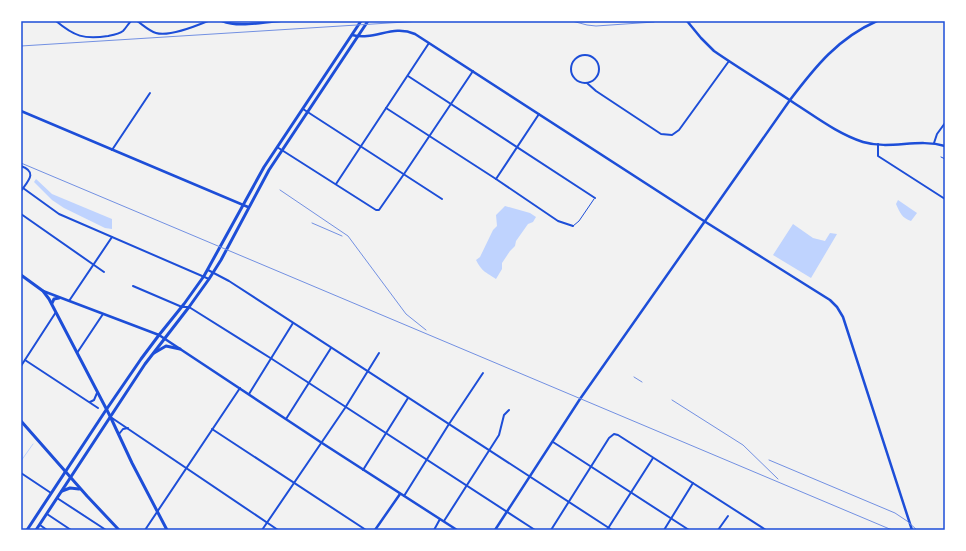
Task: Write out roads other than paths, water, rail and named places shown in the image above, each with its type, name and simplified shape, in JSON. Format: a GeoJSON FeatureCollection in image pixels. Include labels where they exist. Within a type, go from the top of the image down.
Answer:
{"type":"FeatureCollection","features":[{"type":"Feature","properties":{"kind":"main road"},"geometry":{"type":"LineString","coordinates":[[27,530],[106,410],[159,335],[182,307],[208,270],[264,167],[361,21]]}},
{"type":"Feature","properties":{"kind":"main road"},"geometry":{"type":"LineString","coordinates":[[36,530],[151,355],[209,279],[227,249],[269,170],[368,21]]}},
{"type":"Feature","properties":{"kind":"main road"},"geometry":{"type":"LineString","coordinates":[[21,276],[43,290],[52,303],[167,530]]}},
{"type":"Feature","properties":{"kind":"main road"},"geometry":{"type":"LineString","coordinates":[[52,303],[54,299],[59,298]]}},
{"type":"Feature","properties":{"kind":"main road"},"geometry":{"type":"LineString","coordinates":[[151,355],[166,346],[180,349]]}},
{"type":"Feature","properties":{"kind":"main road"},"geometry":{"type":"LineString","coordinates":[[21,421],[81,490],[119,530]]}},
{"type":"Feature","properties":{"kind":"main road"},"geometry":{"type":"LineString","coordinates":[[62,491],[70,488],[81,490]]}},
{"type":"Feature","properties":{"kind":"street"},"geometry":{"type":"LineString","coordinates":[[56,21],[67,30],[82,37],[99,37],[114,35],[122,32],[131,21]]}},
{"type":"Feature","properties":{"kind":"street"},"geometry":{"type":"LineString","coordinates":[[137,21],[157,34],[178,32],[193,28],[208,21]]}},
{"type":"Feature","properties":{"kind":"street"},"geometry":{"type":"LineString","coordinates":[[222,21],[229,24],[239,24],[280,21]]}},
{"type":"Feature","properties":{"kind":"street"},"geometry":{"type":"LineString","coordinates":[[687,21],[714,51],[848,136],[864,142],[878,144],[923,142],[945,146]]}},
{"type":"Feature","properties":{"kind":"street"},"geometry":{"type":"LineString","coordinates":[[495,530],[580,399],[790,100],[823,59],[836,46],[852,34],[877,21]]}},
{"type":"Feature","properties":{"kind":"street"},"geometry":{"type":"LineString","coordinates":[[352,35],[371,36],[403,30],[415,34],[704,221],[830,300],[843,316],[912,530]]}},
{"type":"Feature","properties":{"kind":"street"},"geometry":{"type":"LineString","coordinates":[[336,184],[429,43]]}},
{"type":"Feature","properties":{"kind":"street"},"geometry":{"type":"LineString","coordinates":[[587,83],[595,79],[599,70],[596,61],[589,56],[584,55],[575,59],[571,67],[571,71],[578,82],[587,83],[596,91],[661,134],[672,135],[679,130],[729,61]]}},
{"type":"Feature","properties":{"kind":"street"},"geometry":{"type":"LineString","coordinates":[[277,147],[376,210],[379,210],[473,71]]}},
{"type":"Feature","properties":{"kind":"street"},"geometry":{"type":"LineString","coordinates":[[408,76],[595,198]]}},
{"type":"Feature","properties":{"kind":"street"},"geometry":{"type":"LineString","coordinates":[[112,150],[150,93]]}},
{"type":"Feature","properties":{"kind":"street"},"geometry":{"type":"LineString","coordinates":[[386,108],[558,221],[572,226]]}},
{"type":"Feature","properties":{"kind":"street"},"geometry":{"type":"LineString","coordinates":[[303,109],[442,199]]}},
{"type":"Feature","properties":{"kind":"street"},"geometry":{"type":"LineString","coordinates":[[21,111],[248,207]]}},
{"type":"Feature","properties":{"kind":"street"},"geometry":{"type":"LineString","coordinates":[[496,179],[539,114]]}},
{"type":"Feature","properties":{"kind":"street"},"geometry":{"type":"LineString","coordinates":[[934,143],[937,134],[945,123]]}},
{"type":"Feature","properties":{"kind":"street"},"geometry":{"type":"LineString","coordinates":[[878,144],[878,156],[945,199]]}},
{"type":"Feature","properties":{"kind":"street"},"geometry":{"type":"LineString","coordinates":[[21,166],[29,170],[30,173],[30,178],[21,191]]}},
{"type":"Feature","properties":{"kind":"street"},"geometry":{"type":"LineString","coordinates":[[23,188],[59,214],[209,279]]}},
{"type":"Feature","properties":{"kind":"street"},"geometry":{"type":"LineString","coordinates":[[21,214],[104,272]]}},
{"type":"Feature","properties":{"kind":"street"},"geometry":{"type":"LineString","coordinates":[[69,301],[112,237]]}},
{"type":"Feature","properties":{"kind":"street"},"geometry":{"type":"LineString","coordinates":[[208,270],[229,281],[608,529],[612,530]]}},
{"type":"Feature","properties":{"kind":"street"},"geometry":{"type":"LineString","coordinates":[[133,286],[182,307],[189,307],[272,359],[345,408],[535,530]]}},
{"type":"Feature","properties":{"kind":"street"},"geometry":{"type":"LineString","coordinates":[[43,290],[59,298],[159,335],[363,470],[457,530]]}},
{"type":"Feature","properties":{"kind":"street"},"geometry":{"type":"LineString","coordinates":[[21,366],[56,312]]}},
{"type":"Feature","properties":{"kind":"street"},"geometry":{"type":"LineString","coordinates":[[77,353],[103,314]]}},
{"type":"Feature","properties":{"kind":"street"},"geometry":{"type":"LineString","coordinates":[[249,394],[293,323]]}},
{"type":"Feature","properties":{"kind":"street"},"geometry":{"type":"LineString","coordinates":[[286,419],[331,348]]}},
{"type":"Feature","properties":{"kind":"street"},"geometry":{"type":"LineString","coordinates":[[262,530],[293,482],[322,443],[379,353]]}},
{"type":"Feature","properties":{"kind":"street"},"geometry":{"type":"LineString","coordinates":[[25,360],[98,408]]}},
{"type":"Feature","properties":{"kind":"street"},"geometry":{"type":"LineString","coordinates":[[404,496],[483,373]]}},
{"type":"Feature","properties":{"kind":"street"},"geometry":{"type":"LineString","coordinates":[[146,530],[240,388]]}},
{"type":"Feature","properties":{"kind":"street"},"geometry":{"type":"LineString","coordinates":[[90,402],[96,398],[97,393]]}},
{"type":"Feature","properties":{"kind":"street"},"geometry":{"type":"LineString","coordinates":[[363,470],[408,398]]}},
{"type":"Feature","properties":{"kind":"street"},"geometry":{"type":"LineString","coordinates":[[444,521],[499,435],[504,415],[509,410]]}},
{"type":"Feature","properties":{"kind":"street"},"geometry":{"type":"LineString","coordinates":[[110,416],[278,530]]}},
{"type":"Feature","properties":{"kind":"street"},"geometry":{"type":"LineString","coordinates":[[119,435],[123,429],[128,428]]}},
{"type":"Feature","properties":{"kind":"street"},"geometry":{"type":"LineString","coordinates":[[212,429],[366,530]]}},
{"type":"Feature","properties":{"kind":"street"},"geometry":{"type":"LineString","coordinates":[[551,530],[609,438],[614,434],[618,435],[766,530]]}},
{"type":"Feature","properties":{"kind":"street"},"geometry":{"type":"LineString","coordinates":[[553,442],[690,530]]}},
{"type":"Feature","properties":{"kind":"street"},"geometry":{"type":"LineString","coordinates":[[608,529],[653,458]]}},
{"type":"Feature","properties":{"kind":"street"},"geometry":{"type":"LineString","coordinates":[[21,473],[52,494]]}},
{"type":"Feature","properties":{"kind":"street"},"geometry":{"type":"LineString","coordinates":[[664,530],[693,484]]}},
{"type":"Feature","properties":{"kind":"street"},"geometry":{"type":"LineString","coordinates":[[376,530],[400,494]]}},
{"type":"Feature","properties":{"kind":"street"},"geometry":{"type":"LineString","coordinates":[[57,498],[106,530]]}},
{"type":"Feature","properties":{"kind":"street"},"geometry":{"type":"LineString","coordinates":[[47,514],[71,530]]}},
{"type":"Feature","properties":{"kind":"street"},"geometry":{"type":"LineString","coordinates":[[718,530],[728,516]]}},
{"type":"Feature","properties":{"kind":"street"},"geometry":{"type":"LineString","coordinates":[[434,530],[440,519]]}},
{"type":"Feature","properties":{"kind":"street"},"geometry":{"type":"LineString","coordinates":[[39,525],[47,530]]}},
{"type":"Feature","properties":{"kind":"lane"},"geometry":{"type":"LineString","coordinates":[[941,157],[945,159]]}},
{"type":"Feature","properties":{"kind":"lane"},"geometry":{"type":"LineString","coordinates":[[572,226],[579,221],[595,198]]}},
{"type":"Feature","properties":{"kind":"water"},"geometry":{"type":"Polygon","coordinates":[[[36,179],[52,194],[112,219],[112,229],[105,228],[64,208],[52,200],[34,182],[36,179]]]}},
{"type":"Feature","properties":{"kind":"water"},"geometry":{"type":"Polygon","coordinates":[[[898,200],[917,213],[911,221],[903,217],[900,213],[896,204],[898,200]]]}},
{"type":"Feature","properties":{"kind":"water"},"geometry":{"type":"Polygon","coordinates":[[[505,206],[530,213],[536,217],[533,222],[528,224],[516,241],[515,246],[502,263],[502,269],[496,279],[482,269],[476,260],[480,257],[493,230],[497,226],[496,215],[505,206]]]}},
{"type":"Feature","properties":{"kind":"water"},"geometry":{"type":"Polygon","coordinates":[[[793,224],[813,238],[825,241],[830,233],[837,234],[811,278],[773,255],[793,224]]]}},
{"type":"Feature","properties":{"kind":"waterway"},"geometry":{"type":"LineString","coordinates":[[21,461],[33,444]]}},
{"type":"Feature","properties":{"kind":"railway"},"geometry":{"type":"LineString","coordinates":[[21,46],[421,21]]}},
{"type":"Feature","properties":{"kind":"railway"},"geometry":{"type":"LineString","coordinates":[[572,21],[596,26],[654,22]]}},
{"type":"Feature","properties":{"kind":"railway"},"geometry":{"type":"LineString","coordinates":[[21,163],[892,530]]}},
{"type":"Feature","properties":{"kind":"railway"},"geometry":{"type":"LineString","coordinates":[[280,190],[348,236],[406,314],[426,330]]}},
{"type":"Feature","properties":{"kind":"railway"},"geometry":{"type":"LineString","coordinates":[[312,223],[342,236]]}},
{"type":"Feature","properties":{"kind":"railway"},"geometry":{"type":"LineString","coordinates":[[634,377],[642,382]]}},
{"type":"Feature","properties":{"kind":"railway"},"geometry":{"type":"LineString","coordinates":[[672,400],[743,445],[778,479]]}},
{"type":"Feature","properties":{"kind":"railway"},"geometry":{"type":"LineString","coordinates":[[769,460],[895,513],[917,530]]}}]}
